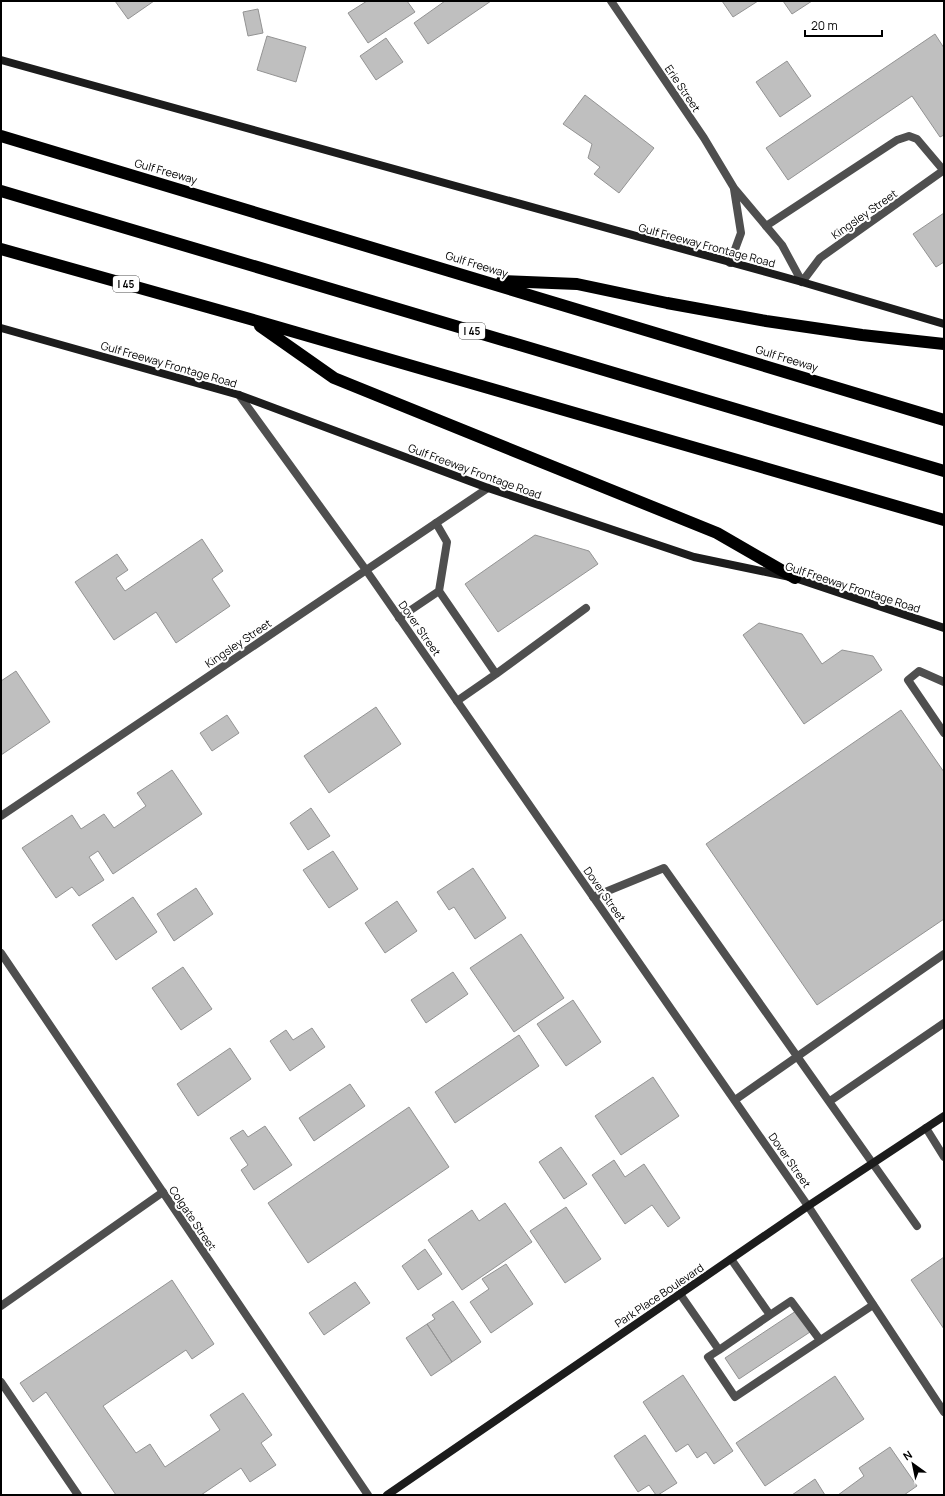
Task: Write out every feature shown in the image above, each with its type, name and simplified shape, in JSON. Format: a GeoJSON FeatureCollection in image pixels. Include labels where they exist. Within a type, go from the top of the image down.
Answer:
{"type":"FeatureCollection","features":[{"type":"Feature","properties":{"kind":"highway","name":"Gulf Freeway"},"geometry":{"type":"LineString","coordinates":[[1,136],[944,420]]}},
{"type":"Feature","properties":{"kind":"highway","name":"I 45"},"geometry":{"type":"LineString","coordinates":[[1,191],[944,471]]}},
{"type":"Feature","properties":{"kind":"highway","name":"I 45"},"geometry":{"type":"LineString","coordinates":[[1,249],[250,319],[944,520]]}},
{"type":"Feature","properties":{"kind":"highway"},"geometry":{"type":"LineString","coordinates":[[486,281],[577,284],[766,321],[862,336],[944,344]]}},
{"type":"Feature","properties":{"kind":"highway"},"geometry":{"type":"LineString","coordinates":[[250,319],[334,378],[717,533],[795,578]]}},
{"type":"Feature","properties":{"kind":"main road","name":"Gulf Freeway Frontage Road"},"geometry":{"type":"LineString","coordinates":[[1,60],[802,282],[944,324]]}},
{"type":"Feature","properties":{"kind":"main road","name":"Gulf Freeway Frontage Road"},"geometry":{"type":"LineString","coordinates":[[1,328],[239,395],[488,488],[694,556],[795,578],[944,628]]}},
{"type":"Feature","properties":{"kind":"main road","name":"Park Place Boulevard"},"geometry":{"type":"LineString","coordinates":[[387,1495],[808,1206],[944,1116]]}},
{"type":"Feature","properties":{"kind":"street","name":"Erie Street"},"geometry":{"type":"LineString","coordinates":[[611,1],[704,138],[734,188],[782,245],[802,282]]}},
{"type":"Feature","properties":{"kind":"street"},"geometry":{"type":"LineString","coordinates":[[766,226],[897,140],[909,136],[917,139],[944,170]]}},
{"type":"Feature","properties":{"kind":"street","name":"Kingsley Street"},"geometry":{"type":"LineString","coordinates":[[802,282],[820,258],[944,170]]}},
{"type":"Feature","properties":{"kind":"street","name":"Erie Street"},"geometry":{"type":"LineString","coordinates":[[730,263],[741,233],[734,188]]}},
{"type":"Feature","properties":{"kind":"street","name":"Dover Street"},"geometry":{"type":"LineString","coordinates":[[239,395],[366,570],[735,1100],[808,1206],[944,1412]]}},
{"type":"Feature","properties":{"kind":"street","name":"Kingsley Street"},"geometry":{"type":"LineString","coordinates":[[1,816],[488,488]]}},
{"type":"Feature","properties":{"kind":"street"},"geometry":{"type":"LineString","coordinates":[[436,523],[447,542],[439,591],[496,674]]}},
{"type":"Feature","properties":{"kind":"street"},"geometry":{"type":"LineString","coordinates":[[399,618],[439,591]]}},
{"type":"Feature","properties":{"kind":"street"},"geometry":{"type":"LineString","coordinates":[[457,701],[586,608]]}},
{"type":"Feature","properties":{"kind":"street"},"geometry":{"type":"LineString","coordinates":[[944,682],[919,672],[908,680],[944,733]]}},
{"type":"Feature","properties":{"kind":"street"},"geometry":{"type":"LineString","coordinates":[[593,897],[664,868],[917,1226]]}},
{"type":"Feature","properties":{"kind":"street","name":"Colgate Street"},"geometry":{"type":"LineString","coordinates":[[1,954],[368,1495]]}},
{"type":"Feature","properties":{"kind":"street"},"geometry":{"type":"LineString","coordinates":[[735,1100],[944,954]]}},
{"type":"Feature","properties":{"kind":"street"},"geometry":{"type":"LineString","coordinates":[[830,1101],[944,1022]]}},
{"type":"Feature","properties":{"kind":"street"},"geometry":{"type":"LineString","coordinates":[[926,1128],[944,1157]]}},
{"type":"Feature","properties":{"kind":"street"},"geometry":{"type":"LineString","coordinates":[[1,1306],[163,1192]]}},
{"type":"Feature","properties":{"kind":"street"},"geometry":{"type":"LineString","coordinates":[[731,1259],[770,1315]]}},
{"type":"Feature","properties":{"kind":"street"},"geometry":{"type":"LineString","coordinates":[[680,1294],[719,1350]]}},
{"type":"Feature","properties":{"kind":"street"},"geometry":{"type":"LineString","coordinates":[[820,1340],[791,1301],[708,1357],[735,1397],[873,1305]]}},
{"type":"Feature","properties":{"kind":"street"},"geometry":{"type":"LineString","coordinates":[[1,1382],[78,1495]]}},
{"type":"Feature","properties":{"kind":"building"},"geometry":{"type":"Polygon","coordinates":[[[115,1],[154,1],[128,19],[115,1]]]}},
{"type":"Feature","properties":{"kind":"building"},"geometry":{"type":"Polygon","coordinates":[[[367,1],[407,1],[415,12],[368,43],[348,13],[367,1]]]}},
{"type":"Feature","properties":{"kind":"building"},"geometry":{"type":"Polygon","coordinates":[[[445,1],[491,1],[428,44],[414,23],[445,1]]]}},
{"type":"Feature","properties":{"kind":"building"},"geometry":{"type":"Polygon","coordinates":[[[722,1],[758,1],[733,17],[722,1]]]}},
{"type":"Feature","properties":{"kind":"building"},"geometry":{"type":"Polygon","coordinates":[[[783,1],[812,1],[792,14],[783,1]]]}},
{"type":"Feature","properties":{"kind":"building"},"geometry":{"type":"Polygon","coordinates":[[[258,9],[263,33],[248,36],[243,12],[258,9]]]}},
{"type":"Feature","properties":{"kind":"building"},"geometry":{"type":"Polygon","coordinates":[[[935,34],[944,48],[944,135],[940,137],[912,96],[788,180],[766,148],[935,34]]]}},
{"type":"Feature","properties":{"kind":"building"},"geometry":{"type":"Polygon","coordinates":[[[267,36],[306,47],[296,82],[257,70],[267,36]]]}},
{"type":"Feature","properties":{"kind":"building"},"geometry":{"type":"Polygon","coordinates":[[[386,38],[403,62],[376,80],[360,56],[386,38]]]}},
{"type":"Feature","properties":{"kind":"building"},"geometry":{"type":"Polygon","coordinates":[[[787,61],[811,96],[780,117],[756,82],[787,61]]]}},
{"type":"Feature","properties":{"kind":"building"},"geometry":{"type":"Polygon","coordinates":[[[585,95],[654,148],[619,193],[594,174],[600,167],[588,158],[592,144],[563,124],[585,95]]]}},
{"type":"Feature","properties":{"kind":"building"},"geometry":{"type":"Polygon","coordinates":[[[944,213],[944,262],[936,267],[913,234],[944,213]]]}},
{"type":"Feature","properties":{"kind":"building"},"geometry":{"type":"Polygon","coordinates":[[[535,535],[589,551],[598,564],[498,632],[465,584],[535,535]]]}},
{"type":"Feature","properties":{"kind":"building"},"geometry":{"type":"Polygon","coordinates":[[[202,539],[223,571],[212,579],[230,606],[176,643],[156,612],[114,640],[75,582],[117,554],[128,570],[116,578],[125,591],[202,539]]]}},
{"type":"Feature","properties":{"kind":"building"},"geometry":{"type":"Polygon","coordinates":[[[759,623],[802,634],[822,664],[842,650],[873,656],[882,670],[804,724],[743,635],[759,623]]]}},
{"type":"Feature","properties":{"kind":"building"},"geometry":{"type":"Polygon","coordinates":[[[16,671],[50,722],[1,755],[1,681],[16,671]]]}},
{"type":"Feature","properties":{"kind":"building"},"geometry":{"type":"Polygon","coordinates":[[[376,707],[401,744],[329,793],[304,756],[376,707]]]}},
{"type":"Feature","properties":{"kind":"building"},"geometry":{"type":"Polygon","coordinates":[[[901,710],[944,772],[944,919],[817,1005],[706,844],[901,710]]]}},
{"type":"Feature","properties":{"kind":"building"},"geometry":{"type":"Polygon","coordinates":[[[227,715],[239,733],[212,751],[200,733],[227,715]]]}},
{"type":"Feature","properties":{"kind":"building"},"geometry":{"type":"Polygon","coordinates":[[[172,770],[202,814],[113,874],[98,851],[89,857],[104,880],[79,896],[72,887],[56,898],[22,848],[72,815],[81,829],[104,814],[114,828],[146,806],[137,793],[172,770]]]}},
{"type":"Feature","properties":{"kind":"building"},"geometry":{"type":"Polygon","coordinates":[[[311,808],[330,836],[308,850],[290,823],[311,808]]]}},
{"type":"Feature","properties":{"kind":"building"},"geometry":{"type":"Polygon","coordinates":[[[333,851],[358,889],[329,908],[303,870],[333,851]]]}},
{"type":"Feature","properties":{"kind":"building"},"geometry":{"type":"Polygon","coordinates":[[[473,868],[506,918],[475,939],[454,907],[449,910],[437,892],[473,868]]]}},
{"type":"Feature","properties":{"kind":"building"},"geometry":{"type":"Polygon","coordinates":[[[196,888],[213,914],[174,941],[157,914],[196,888]]]}},
{"type":"Feature","properties":{"kind":"building"},"geometry":{"type":"Polygon","coordinates":[[[133,897],[157,932],[116,960],[92,925],[133,897]]]}},
{"type":"Feature","properties":{"kind":"building"},"geometry":{"type":"Polygon","coordinates":[[[397,901],[417,931],[385,953],[365,923],[397,901]]]}},
{"type":"Feature","properties":{"kind":"building"},"geometry":{"type":"Polygon","coordinates":[[[521,934],[564,998],[514,1032],[470,968],[521,934]]]}},
{"type":"Feature","properties":{"kind":"building"},"geometry":{"type":"Polygon","coordinates":[[[183,967],[212,1009],[181,1030],[152,988],[183,967]]]}},
{"type":"Feature","properties":{"kind":"building"},"geometry":{"type":"Polygon","coordinates":[[[453,972],[468,994],[426,1023],[411,1000],[453,972]]]}},
{"type":"Feature","properties":{"kind":"building"},"geometry":{"type":"Polygon","coordinates":[[[573,1000],[601,1042],[566,1066],[537,1024],[573,1000]]]}},
{"type":"Feature","properties":{"kind":"building"},"geometry":{"type":"Polygon","coordinates":[[[312,1028],[325,1047],[290,1071],[270,1041],[286,1030],[293,1040],[312,1028]]]}},
{"type":"Feature","properties":{"kind":"building"},"geometry":{"type":"Polygon","coordinates":[[[519,1035],[539,1066],[455,1123],[435,1092],[519,1035]]]}},
{"type":"Feature","properties":{"kind":"building"},"geometry":{"type":"Polygon","coordinates":[[[230,1048],[251,1079],[198,1116],[177,1084],[230,1048]]]}},
{"type":"Feature","properties":{"kind":"building"},"geometry":{"type":"Polygon","coordinates":[[[653,1077],[679,1116],[621,1155],[595,1116],[653,1077]]]}},
{"type":"Feature","properties":{"kind":"building"},"geometry":{"type":"Polygon","coordinates":[[[350,1084],[365,1106],[314,1141],[299,1118],[350,1084]]]}},
{"type":"Feature","properties":{"kind":"building"},"geometry":{"type":"Polygon","coordinates":[[[409,1107],[449,1167],[308,1263],[268,1203],[409,1107]]]}},
{"type":"Feature","properties":{"kind":"building"},"geometry":{"type":"Polygon","coordinates":[[[265,1126],[292,1165],[254,1190],[241,1170],[248,1165],[230,1138],[243,1130],[248,1137],[265,1126]]]}},
{"type":"Feature","properties":{"kind":"building"},"geometry":{"type":"Polygon","coordinates":[[[561,1147],[587,1184],[564,1199],[539,1162],[561,1147]]]}},
{"type":"Feature","properties":{"kind":"building"},"geometry":{"type":"Polygon","coordinates":[[[614,1160],[625,1177],[644,1164],[680,1218],[668,1227],[652,1205],[625,1224],[592,1175],[614,1160]]]}},
{"type":"Feature","properties":{"kind":"building"},"geometry":{"type":"Polygon","coordinates":[[[505,1203],[532,1242],[462,1290],[428,1240],[472,1210],[479,1221],[505,1203]]]}},
{"type":"Feature","properties":{"kind":"building"},"geometry":{"type":"Polygon","coordinates":[[[566,1207],[601,1259],[565,1283],[530,1231],[566,1207]]]}},
{"type":"Feature","properties":{"kind":"building"},"geometry":{"type":"Polygon","coordinates":[[[425,1249],[442,1274],[418,1290],[402,1266],[425,1249]]]}},
{"type":"Feature","properties":{"kind":"building"},"geometry":{"type":"Polygon","coordinates":[[[944,1257],[944,1329],[911,1280],[944,1257]]]}},
{"type":"Feature","properties":{"kind":"building"},"geometry":{"type":"Polygon","coordinates":[[[506,1264],[533,1304],[491,1333],[470,1302],[489,1289],[482,1279],[506,1264]]]}},
{"type":"Feature","properties":{"kind":"building"},"geometry":{"type":"Polygon","coordinates":[[[172,1280],[214,1344],[192,1359],[186,1350],[103,1406],[136,1453],[150,1444],[165,1467],[220,1430],[210,1415],[243,1393],[272,1435],[261,1443],[276,1465],[250,1482],[241,1468],[201,1495],[116,1495],[46,1392],[33,1402],[20,1383],[172,1280]]]}},
{"type":"Feature","properties":{"kind":"building"},"geometry":{"type":"Polygon","coordinates":[[[355,1282],[370,1303],[324,1335],[309,1313],[355,1282]]]}},
{"type":"Feature","properties":{"kind":"building"},"geometry":{"type":"Polygon","coordinates":[[[453,1301],[481,1342],[452,1362],[427,1324],[435,1319],[432,1315],[453,1301]]]}},
{"type":"Feature","properties":{"kind":"building"},"geometry":{"type":"Polygon","coordinates":[[[796,1311],[810,1332],[739,1379],[725,1358],[796,1311]]]}},
{"type":"Feature","properties":{"kind":"building"},"geometry":{"type":"Polygon","coordinates":[[[427,1324],[452,1362],[431,1376],[406,1338],[427,1324]]]}},
{"type":"Feature","properties":{"kind":"building"},"geometry":{"type":"Polygon","coordinates":[[[683,1375],[733,1451],[714,1464],[706,1452],[697,1458],[688,1444],[676,1452],[643,1402],[683,1375]]]}},
{"type":"Feature","properties":{"kind":"building"},"geometry":{"type":"Polygon","coordinates":[[[835,1376],[864,1419],[765,1486],[736,1443],[835,1376]]]}},
{"type":"Feature","properties":{"kind":"building"},"geometry":{"type":"Polygon","coordinates":[[[645,1435],[677,1483],[658,1495],[656,1495],[649,1485],[638,1492],[614,1456],[645,1435]]]}},
{"type":"Feature","properties":{"kind":"building"},"geometry":{"type":"Polygon","coordinates":[[[890,1447],[917,1486],[904,1495],[838,1495],[864,1476],[859,1468],[890,1447]]]}},
{"type":"Feature","properties":{"kind":"building"},"geometry":{"type":"Polygon","coordinates":[[[815,1479],[825,1495],[792,1495],[815,1479]]]}}]}
